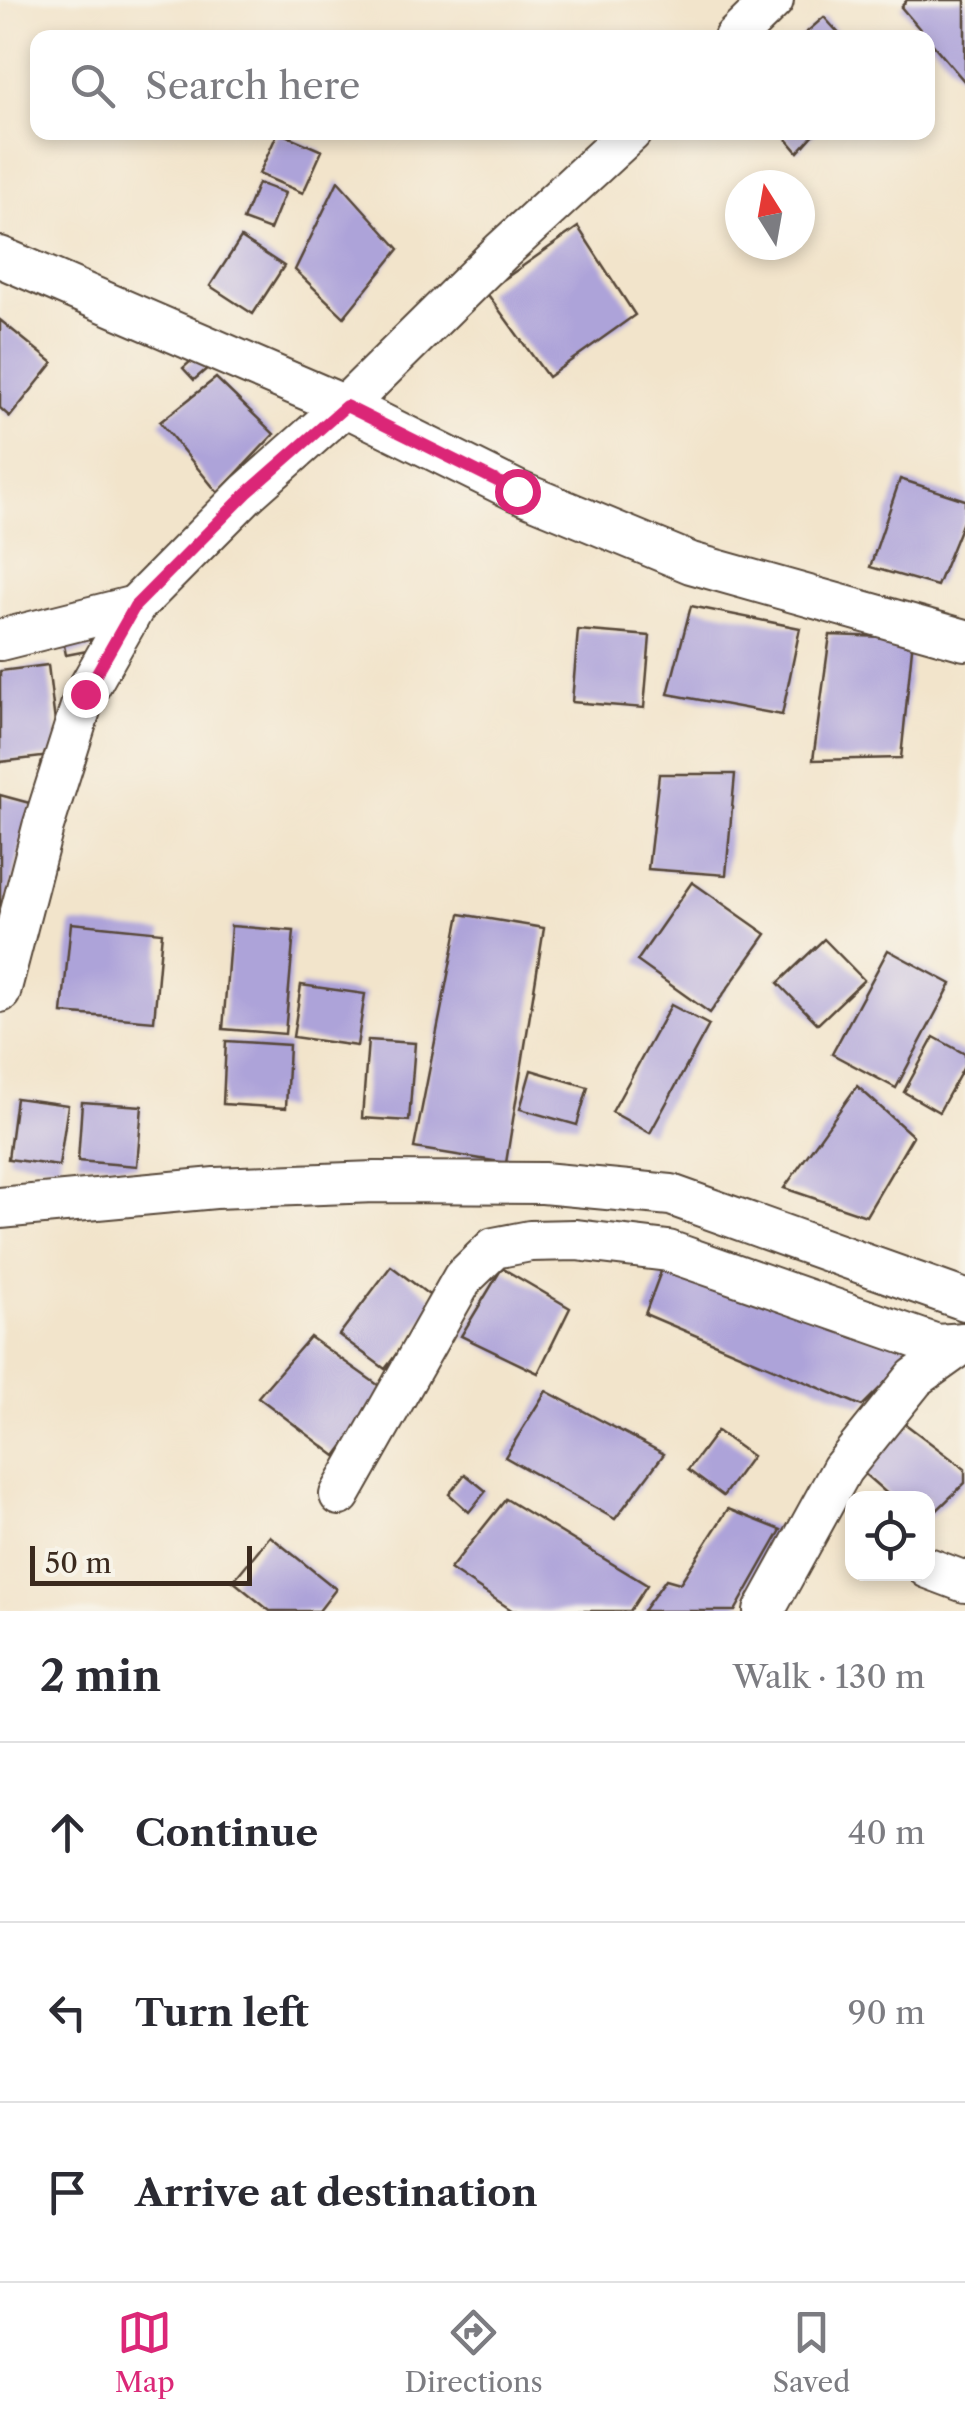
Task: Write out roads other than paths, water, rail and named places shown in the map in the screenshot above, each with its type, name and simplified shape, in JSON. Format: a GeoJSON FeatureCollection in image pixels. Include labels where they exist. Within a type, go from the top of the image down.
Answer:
{"type":"FeatureCollection","features":[{"type":"Feature","properties":{"kind":"street"},"geometry":{"type":"LineString","coordinates":[[742,30],[773,0]]}},
{"type":"Feature","properties":{"kind":"street"},"geometry":{"type":"LineString","coordinates":[[0,992],[42,827],[85,694],[135,606],[247,493],[346,406],[501,252],[622,140]]}},
{"type":"Feature","properties":{"kind":"street"},"geometry":{"type":"LineString","coordinates":[[0,258],[346,406],[517,491],[690,564],[965,640]]}},
{"type":"Feature","properties":{"kind":"street"},"geometry":{"type":"LineString","coordinates":[[0,640],[135,606]]}},
{"type":"Feature","properties":{"kind":"street"},"geometry":{"type":"LineString","coordinates":[[0,1208],[214,1188],[375,1182],[543,1183],[672,1194],[965,1300]]}},
{"type":"Feature","properties":{"kind":"street"},"geometry":{"type":"LineString","coordinates":[[340,1495],[463,1278],[494,1248],[530,1240],[576,1240],[668,1251],[937,1346],[964,1343]]}},
{"type":"Feature","properties":{"kind":"street"},"geometry":{"type":"LineString","coordinates":[[764,1611],[842,1498],[872,1428],[915,1378],[964,1343]]}},
{"type":"Feature","properties":{"kind":"street"},"geometry":{"type":"LineString","coordinates":[[935,1571],[965,1582]]}}]}
